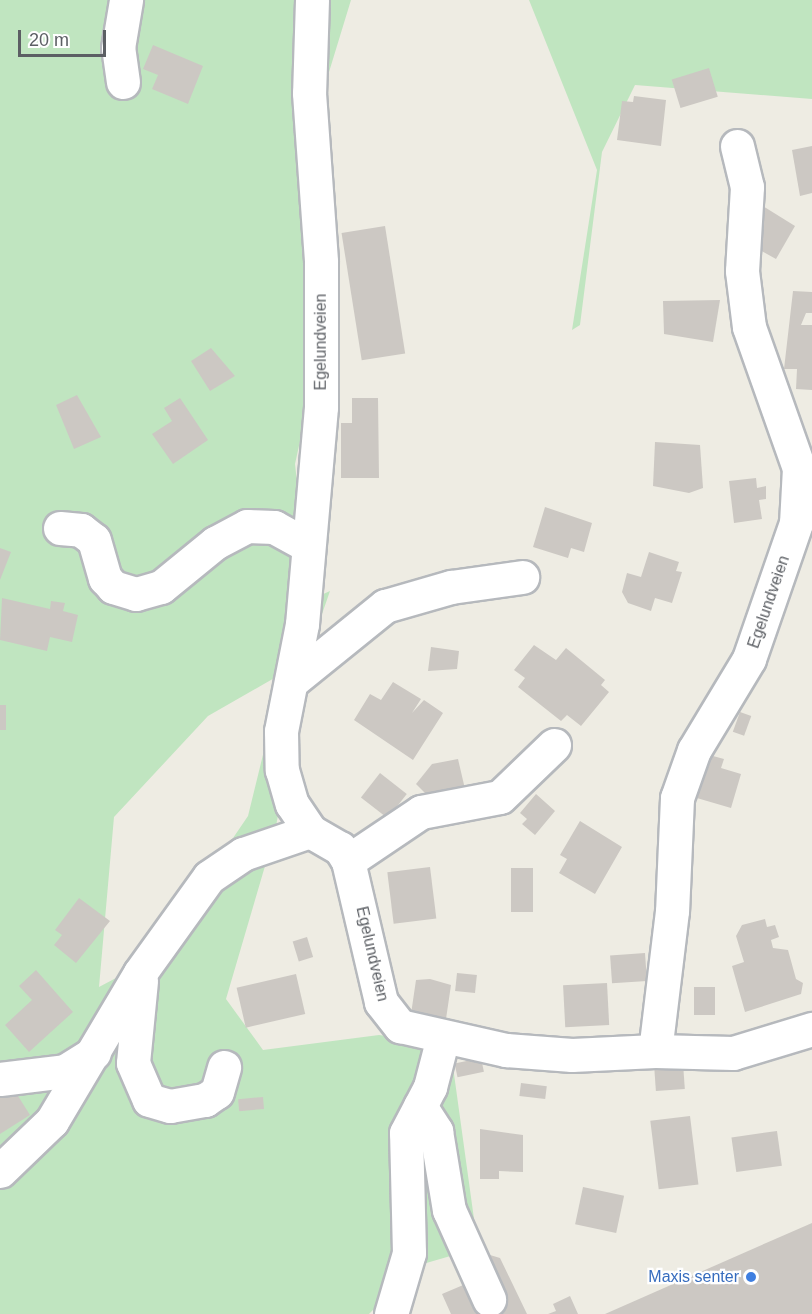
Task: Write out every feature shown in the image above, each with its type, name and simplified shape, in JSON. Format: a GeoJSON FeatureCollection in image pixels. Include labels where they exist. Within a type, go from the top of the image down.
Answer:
{"type":"FeatureCollection","features":[{"type":"Feature","properties":{"kind":"street"},"geometry":{"type":"LineString","coordinates":[[123,82],[118,48],[126,0]]}},
{"type":"Feature","properties":{"kind":"street","name":"Egelundveien"},"geometry":{"type":"LineString","coordinates":[[312,0],[309,93],[321,262],[321,407],[307,545],[303,624],[281,731],[282,770],[292,804],[310,831],[340,848],[348,861],[388,1016],[400,1026],[443,1037],[572,1055],[655,1051],[733,1053],[812,1029]]}},
{"type":"Feature","properties":{"kind":"street","name":"Egelundveien"},"geometry":{"type":"LineString","coordinates":[[655,1051],[672,911],[677,798],[694,750],[749,659],[797,512],[799,468],[749,327],[742,271],[747,187],[737,146]]}},
{"type":"Feature","properties":{"kind":"street"},"geometry":{"type":"LineString","coordinates":[[60,528],[81,530],[94,540],[105,578],[113,587],[136,594],[161,587],[215,543],[247,526],[274,527],[307,545]]}},
{"type":"Feature","properties":{"kind":"street"},"geometry":{"type":"LineString","coordinates":[[291,682],[385,606],[451,586],[522,577]]}},
{"type":"Feature","properties":{"kind":"street"},"geometry":{"type":"LineString","coordinates":[[348,861],[421,812],[500,796],[554,745]]}},
{"type":"Feature","properties":{"kind":"street"},"geometry":{"type":"LineString","coordinates":[[0,1171],[52,1121],[140,973],[209,877],[243,854],[310,831]]}},
{"type":"Feature","properties":{"kind":"street"},"geometry":{"type":"LineString","coordinates":[[140,973],[133,1063],[149,1100],[170,1106],[205,1100],[217,1092],[224,1067]]}},
{"type":"Feature","properties":{"kind":"street"},"geometry":{"type":"LineString","coordinates":[[390,1314],[409,1253],[404,1146],[443,1037]]}},
{"type":"Feature","properties":{"kind":"street"},"geometry":{"type":"LineString","coordinates":[[0,1079],[65,1071],[94,1053]]}},
{"type":"Feature","properties":{"kind":"street"},"geometry":{"type":"LineString","coordinates":[[420,1106],[436,1131],[449,1210],[489,1299]]}},
{"type":"Feature","properties":{"kind":"green space"},"geometry":{"type":"Polygon","coordinates":[[[0,0],[351,0],[322,95],[333,291],[295,464],[310,600],[330,591],[306,660],[275,832],[226,999],[263,1050],[379,1035],[450,1045],[478,1248],[416,1266],[369,1314],[0,1314],[0,0]],[[283,673],[208,716],[114,817],[99,987],[150,960],[248,816],[283,673]]]}},
{"type":"Feature","properties":{"kind":"green space"},"geometry":{"type":"Polygon","coordinates":[[[529,0],[812,0],[812,99],[635,85],[602,152],[580,325],[572,330],[597,170],[529,0]]]}},
{"type":"Feature","properties":{"kind":"building"},"geometry":{"type":"Polygon","coordinates":[[[153,45],[203,66],[188,104],[152,89],[158,75],[143,69],[153,45]]]}},
{"type":"Feature","properties":{"kind":"building"},"geometry":{"type":"Polygon","coordinates":[[[709,68],[718,97],[680,108],[672,79],[709,68]]]}},
{"type":"Feature","properties":{"kind":"building"},"geometry":{"type":"Polygon","coordinates":[[[634,96],[666,100],[661,146],[617,140],[622,101],[633,102],[634,96]]]}},
{"type":"Feature","properties":{"kind":"building"},"geometry":{"type":"Polygon","coordinates":[[[812,146],[812,193],[800,196],[792,150],[812,146]]]}},
{"type":"Feature","properties":{"kind":"building"},"geometry":{"type":"Polygon","coordinates":[[[761,205],[795,226],[776,259],[749,244],[761,205]]]}},
{"type":"Feature","properties":{"kind":"building"},"geometry":{"type":"Polygon","coordinates":[[[385,226],[405,353],[362,360],[342,233],[385,226]]]}},
{"type":"Feature","properties":{"kind":"building"},"geometry":{"type":"Polygon","coordinates":[[[793,291],[812,292],[812,313],[806,313],[801,325],[812,325],[812,390],[796,389],[797,369],[784,369],[793,291]]]}},
{"type":"Feature","properties":{"kind":"building"},"geometry":{"type":"Polygon","coordinates":[[[720,300],[713,342],[664,334],[663,301],[720,300]]]}},
{"type":"Feature","properties":{"kind":"building"},"geometry":{"type":"Polygon","coordinates":[[[211,348],[235,376],[210,391],[191,361],[211,348]]]}},
{"type":"Feature","properties":{"kind":"building"},"geometry":{"type":"Polygon","coordinates":[[[77,395],[101,437],[74,449],[56,405],[77,395]]]}},
{"type":"Feature","properties":{"kind":"building"},"geometry":{"type":"Polygon","coordinates":[[[180,398],[208,440],[173,464],[152,434],[172,421],[164,408],[180,398]]]}},
{"type":"Feature","properties":{"kind":"building"},"geometry":{"type":"Polygon","coordinates":[[[352,398],[378,398],[379,478],[341,478],[341,423],[352,423],[352,398]]]}},
{"type":"Feature","properties":{"kind":"building"},"geometry":{"type":"Polygon","coordinates":[[[655,442],[700,445],[703,488],[689,493],[653,486],[655,442]]]}},
{"type":"Feature","properties":{"kind":"building"},"geometry":{"type":"Polygon","coordinates":[[[756,478],[757,488],[766,486],[766,499],[759,500],[762,519],[734,523],[729,481],[756,478]]]}},
{"type":"Feature","properties":{"kind":"building"},"geometry":{"type":"Polygon","coordinates":[[[545,507],[592,523],[584,552],[571,548],[568,558],[533,547],[545,507]]]}},
{"type":"Feature","properties":{"kind":"building"},"geometry":{"type":"Polygon","coordinates":[[[0,548],[11,552],[0,580],[0,548]]]}},
{"type":"Feature","properties":{"kind":"building"},"geometry":{"type":"Polygon","coordinates":[[[649,552],[679,562],[676,571],[682,572],[672,603],[655,598],[651,611],[628,603],[622,592],[627,573],[641,577],[649,552]]]}},
{"type":"Feature","properties":{"kind":"building"},"geometry":{"type":"Polygon","coordinates":[[[2,598],[50,609],[51,601],[65,603],[63,611],[78,615],[72,642],[50,637],[47,651],[0,640],[2,598]]]}},
{"type":"Feature","properties":{"kind":"building"},"geometry":{"type":"Polygon","coordinates":[[[534,645],[556,660],[566,648],[605,680],[601,685],[609,692],[581,726],[567,715],[561,721],[518,687],[525,678],[514,670],[534,645]]]}},
{"type":"Feature","properties":{"kind":"building"},"geometry":{"type":"Polygon","coordinates":[[[431,647],[459,651],[457,669],[428,671],[431,647]]]}},
{"type":"Feature","properties":{"kind":"building"},"geometry":{"type":"Polygon","coordinates":[[[393,682],[421,699],[412,713],[424,700],[443,713],[413,760],[354,720],[370,694],[381,700],[393,682]]]}},
{"type":"Feature","properties":{"kind":"building"},"geometry":{"type":"Polygon","coordinates":[[[0,705],[6,705],[6,730],[0,730],[0,705]]]}},
{"type":"Feature","properties":{"kind":"building"},"geometry":{"type":"Polygon","coordinates":[[[740,712],[751,716],[744,736],[733,732],[740,712]]]}},
{"type":"Feature","properties":{"kind":"building"},"geometry":{"type":"Polygon","coordinates":[[[702,753],[724,759],[721,768],[741,774],[731,808],[690,796],[702,753]]]}},
{"type":"Feature","properties":{"kind":"building"},"geometry":{"type":"Polygon","coordinates":[[[458,759],[465,789],[430,798],[416,784],[432,764],[458,759]]]}},
{"type":"Feature","properties":{"kind":"building"},"geometry":{"type":"Polygon","coordinates":[[[380,773],[407,794],[388,818],[361,797],[380,773]]]}},
{"type":"Feature","properties":{"kind":"building"},"geometry":{"type":"Polygon","coordinates":[[[536,794],[555,811],[535,835],[522,824],[527,819],[520,813],[536,794]]]}},
{"type":"Feature","properties":{"kind":"building"},"geometry":{"type":"Polygon","coordinates":[[[580,821],[622,847],[595,894],[559,873],[567,859],[560,855],[580,821]]]}},
{"type":"Feature","properties":{"kind":"building"},"geometry":{"type":"Polygon","coordinates":[[[430,867],[436,919],[394,924],[387,872],[430,867]]]}},
{"type":"Feature","properties":{"kind":"building"},"geometry":{"type":"Polygon","coordinates":[[[511,868],[533,868],[533,912],[511,912],[511,868]]]}},
{"type":"Feature","properties":{"kind":"building"},"geometry":{"type":"Polygon","coordinates":[[[79,898],[110,921],[76,963],[54,945],[62,935],[55,930],[79,898]]]}},
{"type":"Feature","properties":{"kind":"building"},"geometry":{"type":"Polygon","coordinates":[[[765,919],[767,927],[775,925],[779,937],[771,940],[773,948],[788,950],[796,979],[803,983],[801,994],[745,1012],[732,966],[744,962],[736,936],[742,925],[765,919]]]}},
{"type":"Feature","properties":{"kind":"building"},"geometry":{"type":"Polygon","coordinates":[[[307,937],[313,957],[299,961],[293,941],[307,937]]]}},
{"type":"Feature","properties":{"kind":"building"},"geometry":{"type":"Polygon","coordinates":[[[645,953],[647,981],[612,983],[610,955],[645,953]]]}},
{"type":"Feature","properties":{"kind":"building"},"geometry":{"type":"Polygon","coordinates":[[[36,970],[73,1012],[29,1052],[5,1025],[32,1000],[19,986],[36,970]]]}},
{"type":"Feature","properties":{"kind":"building"},"geometry":{"type":"Polygon","coordinates":[[[457,973],[477,975],[475,993],[455,991],[457,973]]]}},
{"type":"Feature","properties":{"kind":"building"},"geometry":{"type":"Polygon","coordinates":[[[296,974],[305,1014],[246,1028],[237,988],[296,974]]]}},
{"type":"Feature","properties":{"kind":"building"},"geometry":{"type":"Polygon","coordinates":[[[430,979],[451,985],[446,1019],[411,1014],[416,980],[430,979]]]}},
{"type":"Feature","properties":{"kind":"building"},"geometry":{"type":"Polygon","coordinates":[[[607,983],[609,1025],[565,1027],[563,985],[607,983]]]}},
{"type":"Feature","properties":{"kind":"building"},"geometry":{"type":"Polygon","coordinates":[[[694,987],[715,987],[715,1015],[694,1015],[694,987]]]}},
{"type":"Feature","properties":{"kind":"building"},"geometry":{"type":"Polygon","coordinates":[[[481,1058],[484,1072],[458,1077],[455,1064],[481,1058]]]}},
{"type":"Feature","properties":{"kind":"building"},"geometry":{"type":"Polygon","coordinates":[[[683,1063],[685,1089],[656,1091],[654,1065],[683,1063]]]}},
{"type":"Feature","properties":{"kind":"building"},"geometry":{"type":"Polygon","coordinates":[[[521,1083],[547,1086],[545,1099],[519,1096],[521,1083]]]}},
{"type":"Feature","properties":{"kind":"building"},"geometry":{"type":"Polygon","coordinates":[[[0,1088],[13,1088],[30,1115],[0,1134],[0,1088]]]}},
{"type":"Feature","properties":{"kind":"building"},"geometry":{"type":"Polygon","coordinates":[[[263,1097],[264,1109],[239,1111],[238,1099],[263,1097]]]}},
{"type":"Feature","properties":{"kind":"building"},"geometry":{"type":"Polygon","coordinates":[[[690,1116],[698,1184],[659,1189],[650,1121],[690,1116]]]}},
{"type":"Feature","properties":{"kind":"building"},"geometry":{"type":"Polygon","coordinates":[[[480,1129],[523,1135],[523,1172],[499,1171],[499,1179],[480,1179],[480,1129]]]}},
{"type":"Feature","properties":{"kind":"building"},"geometry":{"type":"Polygon","coordinates":[[[777,1131],[782,1166],[736,1172],[731,1137],[777,1131]]]}},
{"type":"Feature","properties":{"kind":"building"},"geometry":{"type":"Polygon","coordinates":[[[583,1187],[624,1196],[616,1233],[575,1224],[583,1187]]]}},
{"type":"Feature","properties":{"kind":"building","name":"Maxis senter"},"geometry":{"type":"Polygon","coordinates":[[[812,1223],[812,1314],[605,1314],[773,1240],[812,1223]]]}},
{"type":"Feature","properties":{"kind":"building"},"geometry":{"type":"Polygon","coordinates":[[[480,1252],[500,1258],[527,1314],[451,1314],[442,1294],[475,1280],[480,1252]]]}},
{"type":"Feature","properties":{"kind":"building"},"geometry":{"type":"Polygon","coordinates":[[[570,1296],[578,1314],[548,1314],[556,1311],[553,1304],[570,1296]]]}},
{"type":"Feature","properties":{"kind":"place","name":"Maxis senter"},"geometry":{"type":"Point","coordinates":[751,1277]}}]}
